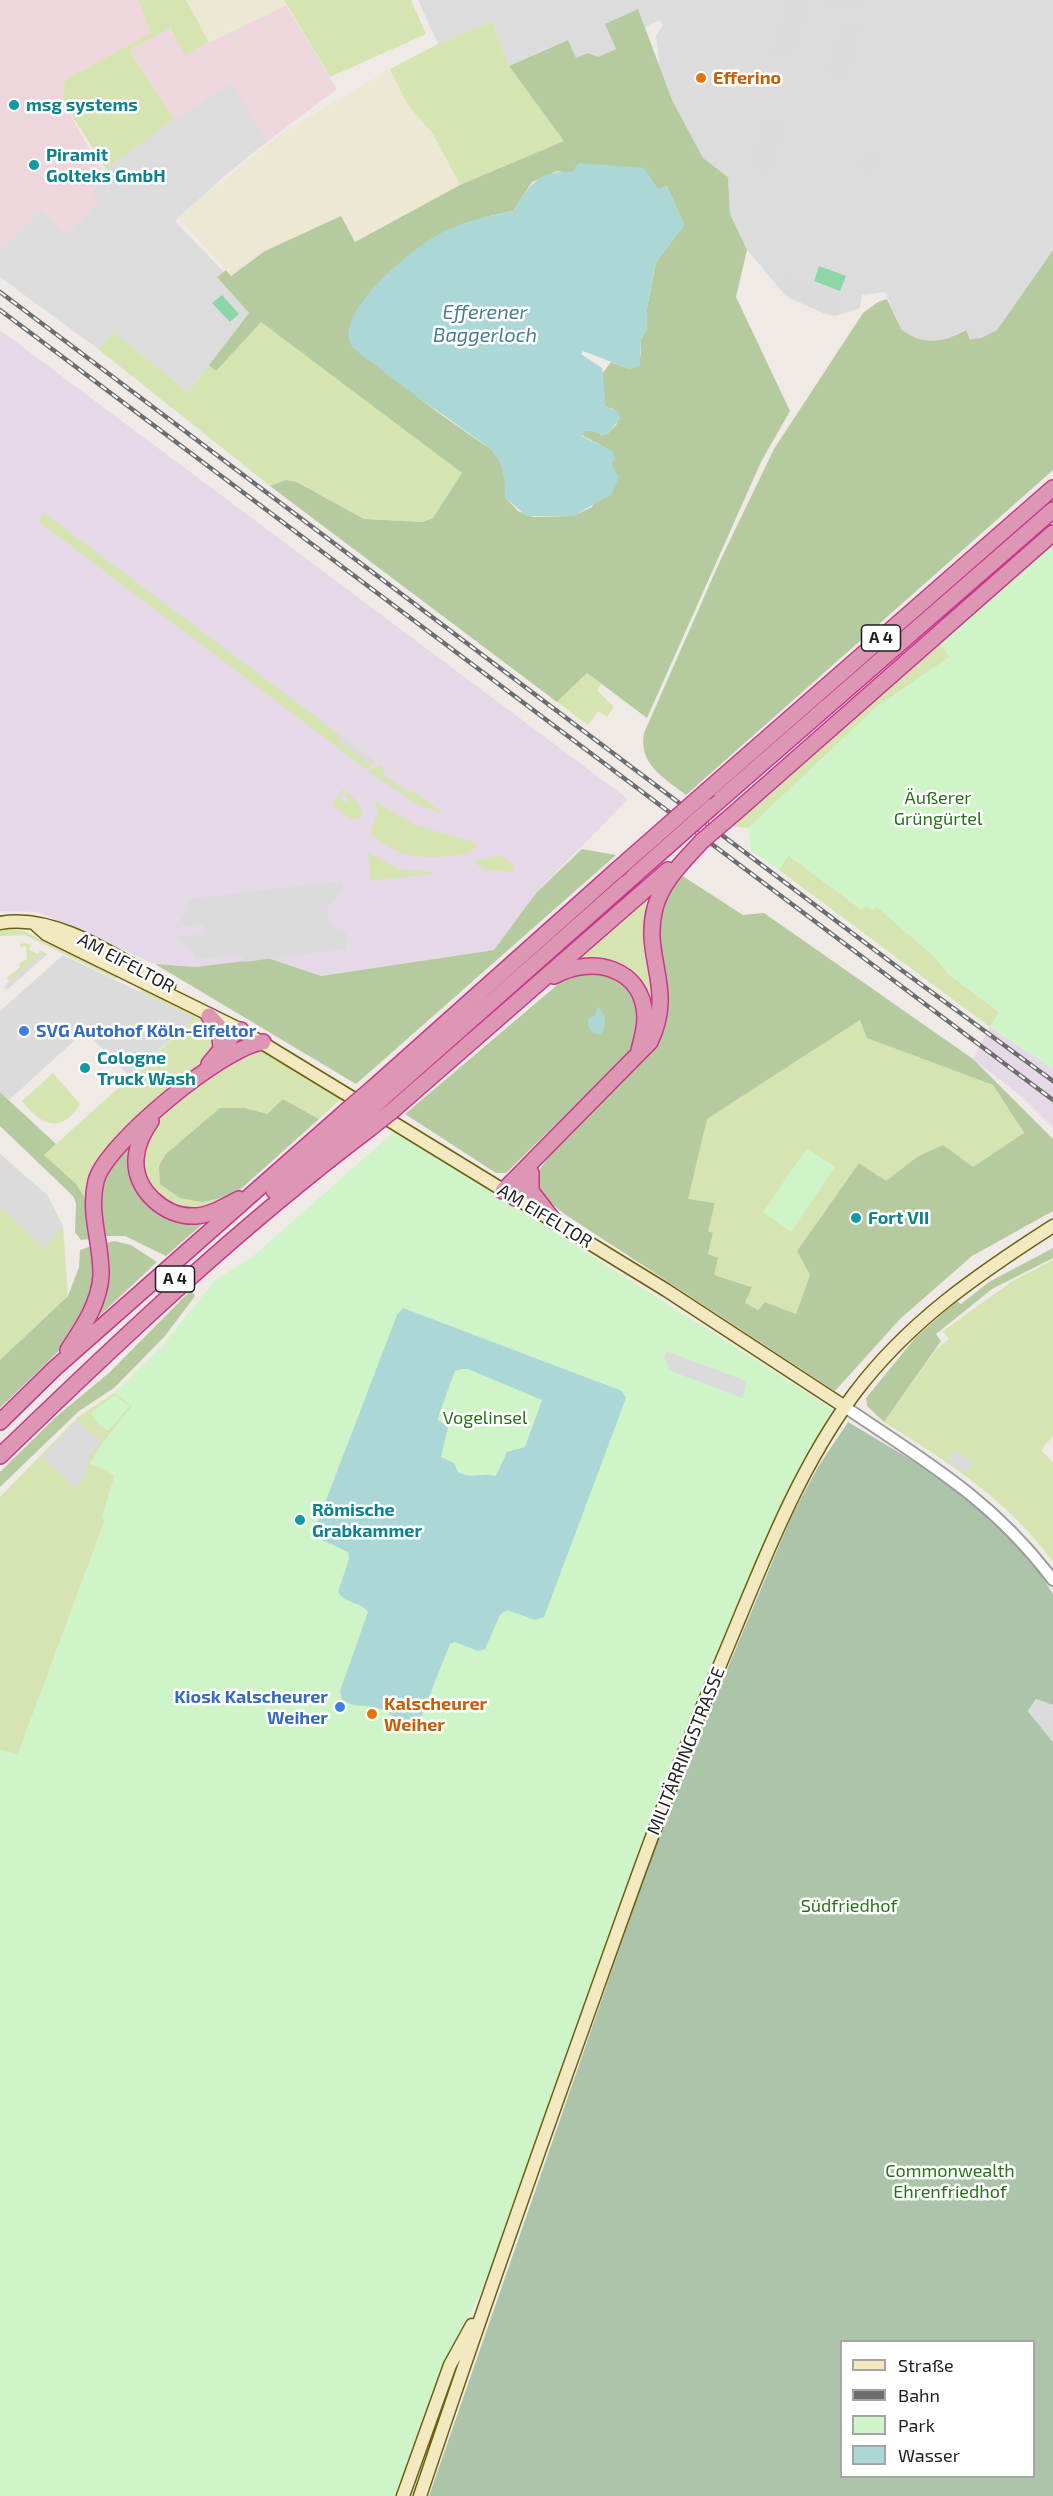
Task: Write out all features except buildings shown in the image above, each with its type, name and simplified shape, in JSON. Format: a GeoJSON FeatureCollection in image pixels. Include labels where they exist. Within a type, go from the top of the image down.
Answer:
{"type":"FeatureCollection","features":[{"type":"Feature","properties":{"kind":"highway","name":"A 4"},"geometry":{"type":"LineString","coordinates":[[383,1099],[617,870],[1053,488]]}},
{"type":"Feature","properties":{"kind":"highway","name":"A 4"},"geometry":{"type":"LineString","coordinates":[[0,1442],[130,1318],[315,1155],[383,1099],[1053,510]]}},
{"type":"Feature","properties":{"kind":"highway"},"geometry":{"type":"LineString","coordinates":[[383,1099],[533,988],[1053,532]]}},
{"type":"Feature","properties":{"kind":"highway"},"geometry":{"type":"LineString","coordinates":[[913,656],[1015,544]]}},
{"type":"Feature","properties":{"kind":"highway"},"geometry":{"type":"LineString","coordinates":[[509,1195],[540,1152],[650,1042],[658,1025],[662,1007],[652,930],[656,907],[665,885],[702,841]]}},
{"type":"Feature","properties":{"kind":"highway"},"geometry":{"type":"LineString","coordinates":[[533,988],[577,966],[594,964],[608,967],[624,976],[636,988],[643,1003],[645,1016],[637,1056]]}},
{"type":"Feature","properties":{"kind":"highway"},"geometry":{"type":"LineString","coordinates":[[209,1016],[219,1028],[226,1051]]}},
{"type":"Feature","properties":{"kind":"highway"},"geometry":{"type":"LineString","coordinates":[[54,1369],[86,1323],[97,1298],[101,1275],[95,1234],[93,1194],[102,1166],[122,1140],[242,1038],[242,1030]]}},
{"type":"Feature","properties":{"kind":"highway"},"geometry":{"type":"LineString","coordinates":[[226,1051],[263,1042]]}},
{"type":"Feature","properties":{"kind":"highway"},"geometry":{"type":"LineString","coordinates":[[156,1112],[142,1134],[136,1162],[141,1182],[158,1204],[174,1212],[197,1216],[220,1209],[257,1190]]}},
{"type":"Feature","properties":{"kind":"highway","name":"A 4"},"geometry":{"type":"LineString","coordinates":[[0,1422],[54,1369],[257,1190],[356,1121]]}},
{"type":"Feature","properties":{"kind":"highway","name":"A 4"},"geometry":{"type":"LineString","coordinates":[[0,1456],[165,1300],[283,1196],[356,1121]]}},
{"type":"Feature","properties":{"kind":"highway"},"geometry":{"type":"LineString","coordinates":[[540,1152],[531,1174],[531,1191],[554,1221]]}},
{"type":"Feature","properties":{"kind":"highway"},"geometry":{"type":"LineString","coordinates":[[509,1195],[531,1174]]}},
{"type":"Feature","properties":{"kind":"main road","name":"AM EIFELTOR"},"geometry":{"type":"LineString","coordinates":[[0,923],[18,921],[62,929],[232,1020],[242,1030]]}},
{"type":"Feature","properties":{"kind":"main road","name":"AM EIFELTOR"},"geometry":{"type":"LineString","coordinates":[[36,925],[46,934],[263,1042],[554,1221],[845,1407]]}},
{"type":"Feature","properties":{"kind":"main road","name":"MILITÄRRINGSTRASSE"},"geometry":{"type":"LineString","coordinates":[[420,2496],[488,2295],[682,1755],[801,1480],[845,1407],[892,1346],[919,1321],[986,1269],[1053,1226]]}},
{"type":"Feature","properties":{"kind":"main road","name":"MILITÄRRINGSTRASSE"},"geometry":{"type":"LineString","coordinates":[[986,1269],[1053,1235]]}},
{"type":"Feature","properties":{"kind":"main road","name":"MILITÄRRINGSTRASSE"},"geometry":{"type":"LineString","coordinates":[[403,2496],[450,2365],[488,2295]]}},
{"type":"Feature","properties":{"kind":"street"},"geometry":{"type":"LineString","coordinates":[[845,1407],[978,1498],[1009,1527],[1053,1580]]}},
{"type":"Feature","properties":{"kind":"shaded area"},"geometry":{"type":"Polygon","coordinates":[[[0,0],[138,0],[150,33],[65,80],[62,100],[106,178],[91,192],[99,202],[66,235],[41,209],[0,250],[0,0]]]}},
{"type":"Feature","properties":{"kind":"shaded area"},"geometry":{"type":"Polygon","coordinates":[[[186,0],[284,0],[286,5],[209,42],[186,0]]]}},
{"type":"Feature","properties":{"kind":"shaded area"},"geometry":{"type":"Polygon","coordinates":[[[418,0],[1053,0],[1053,250],[997,330],[981,338],[968,338],[965,330],[951,337],[929,343],[907,334],[901,329],[885,292],[862,295],[860,308],[835,316],[826,314],[785,295],[747,250],[730,214],[728,177],[703,158],[672,100],[660,71],[656,35],[663,25],[659,20],[645,27],[638,9],[606,24],[616,49],[598,57],[575,58],[567,40],[509,66],[492,21],[438,44],[418,0]]]}},
{"type":"Feature","properties":{"kind":"shaded area"},"geometry":{"type":"Polygon","coordinates":[[[791,0],[809,0],[789,58],[772,51],[791,0]]]}},
{"type":"Feature","properties":{"kind":"shaded area"},"geometry":{"type":"Polygon","coordinates":[[[822,0],[861,0],[857,9],[848,5],[845,10],[822,0]]]}},
{"type":"Feature","properties":{"kind":"shaded area"},"geometry":{"type":"Polygon","coordinates":[[[286,5],[337,89],[268,141],[232,83],[174,119],[129,50],[169,28],[186,54],[286,5]]]}},
{"type":"Feature","properties":{"kind":"shaded area"},"geometry":{"type":"Polygon","coordinates":[[[847,21],[859,25],[852,42],[858,44],[845,77],[828,71],[847,21]]]}},
{"type":"Feature","properties":{"kind":"shaded area"},"geometry":{"type":"Polygon","coordinates":[[[390,69],[408,105],[433,134],[460,185],[355,242],[341,217],[265,251],[231,276],[178,217],[279,135],[390,69]]]}},
{"type":"Feature","properties":{"kind":"shaded area"},"geometry":{"type":"Polygon","coordinates":[[[232,82],[268,141],[228,173],[175,221],[224,272],[217,277],[249,313],[188,392],[114,332],[98,349],[0,277],[0,250],[42,208],[66,234],[91,192],[106,178],[102,172],[174,119],[232,82]]]}},
{"type":"Feature","properties":{"kind":"shaded area"},"geometry":{"type":"Polygon","coordinates":[[[767,118],[785,124],[768,171],[750,165],[767,118]]]}},
{"type":"Feature","properties":{"kind":"shaded area"},"geometry":{"type":"Polygon","coordinates":[[[865,150],[880,156],[873,173],[859,168],[865,150]]]}},
{"type":"Feature","properties":{"kind":"shaded area"},"geometry":{"type":"Polygon","coordinates":[[[782,276],[843,300],[838,314],[826,314],[789,298],[779,287],[782,276]]]}},
{"type":"Feature","properties":{"kind":"shaded area"},"geometry":{"type":"Polygon","coordinates":[[[0,330],[628,799],[536,893],[494,950],[321,976],[268,958],[196,967],[155,964],[38,912],[0,911],[0,330]]]}},
{"type":"Feature","properties":{"kind":"shaded area"},"geometry":{"type":"Polygon","coordinates":[[[340,735],[373,759],[369,764],[337,740],[340,735]]]}},
{"type":"Feature","properties":{"kind":"shaded area"},"geometry":{"type":"Polygon","coordinates":[[[343,881],[343,891],[327,909],[328,920],[347,934],[346,949],[244,962],[242,955],[195,959],[194,952],[175,937],[204,934],[203,924],[174,928],[189,909],[188,899],[343,881]]]}},
{"type":"Feature","properties":{"kind":"shaded area"},"geometry":{"type":"Polygon","coordinates":[[[41,953],[45,956],[7,990],[4,986],[41,953]]]}},
{"type":"Feature","properties":{"kind":"shaded area"},"geometry":{"type":"Polygon","coordinates":[[[63,955],[192,1017],[189,1024],[129,1076],[85,1031],[9,1100],[0,1092],[0,1011],[63,955]]]}},
{"type":"Feature","properties":{"kind":"shaded area"},"geometry":{"type":"Polygon","coordinates":[[[990,1027],[1053,1069],[1053,1128],[1021,1096],[973,1059],[990,1027]]]}},
{"type":"Feature","properties":{"kind":"shaded area"},"geometry":{"type":"Polygon","coordinates":[[[0,1154],[47,1195],[63,1226],[44,1249],[0,1206],[0,1154]]]}},
{"type":"Feature","properties":{"kind":"shaded area"},"geometry":{"type":"Polygon","coordinates":[[[666,1351],[746,1381],[743,1398],[668,1370],[669,1366],[664,1358],[666,1351]]]}},
{"type":"Feature","properties":{"kind":"shaded area"},"geometry":{"type":"Polygon","coordinates":[[[76,1420],[100,1440],[89,1460],[86,1473],[76,1488],[42,1457],[76,1420]]]}},
{"type":"Feature","properties":{"kind":"shaded area"},"geometry":{"type":"Polygon","coordinates":[[[955,1450],[973,1463],[965,1473],[948,1460],[955,1450]]]}},
{"type":"Feature","properties":{"kind":"shaded area"},"geometry":{"type":"Polygon","coordinates":[[[1036,1699],[1053,1705],[1053,1742],[1028,1711],[1036,1699]]]}},
{"type":"Feature","properties":{"kind":"green space"},"geometry":{"type":"Polygon","coordinates":[[[138,0],[186,0],[209,42],[185,55],[170,28],[129,50],[174,119],[106,169],[62,100],[65,80],[150,33],[138,0]]]}},
{"type":"Feature","properties":{"kind":"green space"},"geometry":{"type":"Polygon","coordinates":[[[284,0],[411,0],[426,34],[330,77],[284,0]]]}},
{"type":"Feature","properties":{"kind":"green space"},"geometry":{"type":"Polygon","coordinates":[[[638,9],[672,100],[703,158],[728,177],[730,214],[747,250],[736,297],[790,411],[761,462],[647,718],[587,673],[557,702],[270,486],[286,480],[297,482],[364,519],[423,522],[433,518],[462,473],[261,322],[216,371],[209,365],[249,313],[217,277],[226,270],[231,276],[265,251],[341,216],[355,242],[460,185],[564,141],[509,66],[568,40],[576,58],[588,53],[598,57],[616,49],[605,24],[638,9]],[[557,171],[532,182],[513,211],[485,217],[352,346],[436,411],[493,451],[500,461],[505,477],[505,497],[518,511],[533,517],[573,516],[592,507],[613,470],[607,449],[582,435],[584,430],[607,434],[617,424],[613,409],[606,407],[602,374],[611,362],[630,369],[641,355],[641,339],[647,329],[647,308],[656,262],[684,225],[667,186],[659,189],[557,171]]]}},
{"type":"Feature","properties":{"kind":"green space"},"geometry":{"type":"Polygon","coordinates":[[[492,21],[509,66],[565,141],[460,185],[433,134],[408,105],[390,69],[438,44],[492,21]]]}},
{"type":"Feature","properties":{"kind":"green space"},"geometry":{"type":"Polygon","coordinates":[[[1053,250],[1053,470],[686,795],[661,776],[649,762],[643,744],[644,733],[720,561],[774,449],[863,313],[878,302],[887,299],[901,329],[917,338],[941,340],[966,330],[970,339],[981,338],[997,330],[1053,250]]]}},
{"type":"Feature","properties":{"kind":"green space"},"geometry":{"type":"Polygon","coordinates":[[[819,266],[846,276],[840,291],[814,281],[819,266]]]}},
{"type":"Feature","properties":{"kind":"green space"},"geometry":{"type":"Polygon","coordinates":[[[222,295],[239,314],[230,322],[212,303],[222,295]]]}},
{"type":"Feature","properties":{"kind":"green space"},"geometry":{"type":"Polygon","coordinates":[[[261,321],[463,473],[433,518],[423,522],[364,519],[298,482],[286,480],[270,486],[98,349],[114,332],[188,392],[209,365],[216,370],[261,321]]]}},
{"type":"Feature","properties":{"kind":"green space"},"geometry":{"type":"Polygon","coordinates":[[[44,513],[340,735],[337,740],[369,764],[373,759],[375,761],[367,770],[38,521],[44,513]]]}},
{"type":"Feature","properties":{"kind":"green space","name":"Äußerer Grüngürtel"},"geometry":{"type":"Polygon","coordinates":[[[1053,540],[1053,1069],[990,1027],[999,1012],[948,974],[937,959],[877,907],[872,911],[866,906],[862,910],[789,855],[779,870],[751,850],[748,828],[876,707],[949,657],[938,642],[1053,540]]]}},
{"type":"Feature","properties":{"kind":"green space"},"geometry":{"type":"Polygon","coordinates":[[[1053,576],[748,828],[731,826],[940,645],[938,642],[1053,576]]]}},
{"type":"Feature","properties":{"kind":"green space"},"geometry":{"type":"Polygon","coordinates":[[[587,673],[601,684],[597,690],[614,707],[607,717],[598,711],[588,725],[557,702],[587,673]]]}},
{"type":"Feature","properties":{"kind":"green space"},"geometry":{"type":"Polygon","coordinates":[[[380,765],[385,769],[382,774],[411,794],[413,792],[409,787],[446,816],[413,802],[368,771],[380,765]]]}},
{"type":"Feature","properties":{"kind":"green space"},"geometry":{"type":"Polygon","coordinates":[[[343,789],[345,791],[340,798],[347,803],[349,799],[345,796],[348,792],[359,804],[363,814],[359,819],[351,819],[332,805],[343,789]]]}},
{"type":"Feature","properties":{"kind":"green space"},"geometry":{"type":"Polygon","coordinates":[[[374,801],[415,825],[476,843],[476,847],[464,854],[438,857],[417,856],[398,851],[370,833],[378,813],[374,801]]]}},
{"type":"Feature","properties":{"kind":"green space"},"geometry":{"type":"Polygon","coordinates":[[[582,849],[616,855],[356,1084],[155,964],[196,967],[268,958],[321,976],[494,950],[536,893],[582,849]]]}},
{"type":"Feature","properties":{"kind":"green space"},"geometry":{"type":"Polygon","coordinates":[[[368,852],[398,869],[431,872],[431,874],[371,881],[368,852]]]}},
{"type":"Feature","properties":{"kind":"green space"},"geometry":{"type":"Polygon","coordinates":[[[499,855],[514,865],[513,872],[485,870],[473,862],[499,855]]]}},
{"type":"Feature","properties":{"kind":"green space"},"geometry":{"type":"Polygon","coordinates":[[[788,855],[862,910],[866,906],[876,906],[937,959],[948,974],[1000,1013],[990,1027],[779,870],[788,855]]]}},
{"type":"Feature","properties":{"kind":"green space"},"geometry":{"type":"Polygon","coordinates":[[[681,875],[743,915],[764,913],[973,1059],[1053,1139],[1053,1211],[972,1256],[900,1319],[835,1391],[566,1215],[538,1193],[536,1175],[560,1140],[656,1041],[658,925],[664,901],[681,875]],[[860,1020],[707,1119],[688,1199],[715,1203],[708,1231],[713,1233],[708,1254],[718,1258],[714,1275],[752,1287],[745,1303],[758,1310],[765,1302],[796,1314],[810,1275],[797,1251],[859,1163],[886,1181],[917,1157],[943,1145],[973,1167],[1024,1133],[993,1085],[867,1038],[860,1020]]]}},
{"type":"Feature","properties":{"kind":"green space"},"geometry":{"type":"Polygon","coordinates":[[[658,888],[653,976],[655,1019],[567,964],[658,888]]]}},
{"type":"Feature","properties":{"kind":"green space"},"geometry":{"type":"Polygon","coordinates":[[[0,930],[24,931],[68,953],[70,949],[116,973],[117,977],[115,979],[25,935],[0,936],[0,930]]]}},
{"type":"Feature","properties":{"kind":"green space"},"geometry":{"type":"Polygon","coordinates":[[[20,944],[31,945],[29,950],[38,954],[40,950],[47,954],[45,956],[41,954],[10,981],[7,978],[20,967],[19,964],[27,959],[26,946],[21,947],[20,944]]]}},
{"type":"Feature","properties":{"kind":"green space"},"geometry":{"type":"Polygon","coordinates":[[[601,972],[625,986],[635,998],[639,1014],[632,1049],[506,1173],[496,1173],[405,1114],[563,980],[573,974],[601,972]]]}},
{"type":"Feature","properties":{"kind":"green space"},"geometry":{"type":"Polygon","coordinates":[[[143,989],[184,1006],[205,1020],[218,1034],[210,1057],[122,1135],[87,1201],[44,1155],[189,1024],[139,991],[143,989]]]}},
{"type":"Feature","properties":{"kind":"green space"},"geometry":{"type":"Polygon","coordinates":[[[860,1020],[868,1038],[993,1085],[1024,1134],[973,1167],[917,1157],[886,1182],[859,1163],[797,1251],[810,1275],[796,1314],[765,1302],[758,1310],[745,1304],[751,1286],[713,1275],[708,1255],[713,1233],[708,1231],[687,1199],[707,1119],[860,1020]]]}},
{"type":"Feature","properties":{"kind":"green space"},"geometry":{"type":"Polygon","coordinates":[[[258,1049],[342,1098],[319,1119],[283,1099],[267,1114],[245,1108],[234,1195],[203,1211],[170,1207],[146,1183],[141,1154],[157,1121],[238,1053],[258,1049]]]}},
{"type":"Feature","properties":{"kind":"green space"},"geometry":{"type":"Polygon","coordinates":[[[53,1073],[80,1104],[67,1119],[54,1124],[42,1120],[22,1101],[53,1073]]]}},
{"type":"Feature","properties":{"kind":"green space"},"geometry":{"type":"Polygon","coordinates":[[[0,1092],[56,1144],[44,1155],[76,1184],[87,1201],[90,1239],[81,1240],[75,1232],[76,1203],[73,1196],[0,1126],[0,1092]]]}},
{"type":"Feature","properties":{"kind":"green space"},"geometry":{"type":"Polygon","coordinates":[[[283,1099],[319,1119],[234,1195],[202,1202],[180,1198],[160,1184],[159,1166],[166,1154],[220,1108],[245,1108],[267,1114],[283,1099]]]}},
{"type":"Feature","properties":{"kind":"green space","name":"Vogelinsel"},"geometry":{"type":"Polygon","coordinates":[[[395,1131],[831,1408],[832,1412],[801,1464],[714,1665],[489,2275],[447,2359],[399,2496],[0,2496],[0,1750],[18,1754],[105,1521],[102,1518],[115,1475],[90,1463],[132,1406],[114,1393],[163,1345],[215,1280],[251,1258],[395,1131]]]}},
{"type":"Feature","properties":{"kind":"green space"},"geometry":{"type":"Polygon","coordinates":[[[135,1135],[142,1194],[207,1220],[166,1256],[125,1236],[101,1236],[98,1214],[102,1177],[135,1135]]]}},
{"type":"Feature","properties":{"kind":"green space"},"geometry":{"type":"Polygon","coordinates":[[[807,1148],[835,1167],[791,1232],[763,1212],[807,1148]]]}},
{"type":"Feature","properties":{"kind":"green space"},"geometry":{"type":"Polygon","coordinates":[[[0,1154],[47,1195],[63,1226],[68,1296],[0,1360],[0,1154]]]}},
{"type":"Feature","properties":{"kind":"green space"},"geometry":{"type":"Polygon","coordinates":[[[114,1241],[131,1245],[157,1262],[95,1320],[102,1244],[114,1241]]]}},
{"type":"Feature","properties":{"kind":"green space"},"geometry":{"type":"Polygon","coordinates":[[[92,1246],[94,1289],[70,1340],[0,1408],[0,1360],[68,1296],[79,1267],[80,1250],[92,1246]]]}},
{"type":"Feature","properties":{"kind":"green space"},"geometry":{"type":"Polygon","coordinates":[[[1053,1248],[1053,1258],[992,1289],[936,1334],[941,1341],[884,1422],[867,1406],[866,1398],[916,1337],[957,1301],[961,1304],[989,1282],[1053,1248]]]}},
{"type":"Feature","properties":{"kind":"green space"},"geometry":{"type":"Polygon","coordinates":[[[1053,1260],[1053,1436],[1041,1450],[1053,1462],[1053,1562],[1036,1540],[997,1501],[954,1467],[884,1422],[937,1348],[949,1339],[943,1331],[1011,1282],[1053,1260]]]}},
{"type":"Feature","properties":{"kind":"green space"},"geometry":{"type":"Polygon","coordinates":[[[191,1290],[195,1296],[165,1336],[114,1388],[79,1411],[0,1487],[0,1472],[57,1416],[110,1372],[191,1290]]]}},
{"type":"Feature","properties":{"kind":"green space"},"geometry":{"type":"Polygon","coordinates":[[[114,1393],[133,1406],[104,1441],[90,1463],[115,1475],[102,1518],[105,1520],[18,1754],[0,1750],[0,1497],[78,1417],[114,1393]]]}},
{"type":"Feature","properties":{"kind":"green space"},"geometry":{"type":"Polygon","coordinates":[[[114,1395],[130,1406],[108,1431],[98,1424],[91,1413],[114,1395]]]}},
{"type":"Feature","properties":{"kind":"green space","name":"Südfriedhof"},"geometry":{"type":"Polygon","coordinates":[[[848,1422],[930,1471],[992,1518],[1037,1569],[1053,1594],[1053,1705],[1036,1699],[1028,1711],[1053,1742],[1053,2496],[429,2496],[666,1815],[792,1515],[818,1467],[848,1422]]]}},
{"type":"Feature","properties":{"kind":"water","name":"Efferener Baggerloch"},"geometry":{"type":"Polygon","coordinates":[[[578,163],[644,168],[658,189],[667,186],[684,225],[656,262],[647,308],[647,329],[641,339],[640,365],[630,369],[583,351],[581,354],[602,368],[606,407],[619,412],[620,419],[607,434],[601,436],[599,433],[585,430],[582,436],[613,452],[615,459],[611,465],[619,477],[612,494],[573,516],[526,516],[505,497],[503,473],[500,462],[493,451],[361,355],[353,347],[349,333],[353,316],[365,298],[399,263],[418,248],[455,227],[513,211],[536,181],[551,174],[572,172],[578,163]]]}},
{"type":"Feature","properties":{"kind":"water"},"geometry":{"type":"Polygon","coordinates":[[[598,1006],[605,1017],[604,1030],[600,1035],[592,1031],[588,1024],[589,1018],[595,1015],[598,1006]]]}},
{"type":"Feature","properties":{"kind":"water","name":"Kalscheurer Weiher"},"geometry":{"type":"Polygon","coordinates":[[[403,1308],[622,1391],[626,1398],[544,1617],[535,1620],[507,1610],[500,1615],[485,1649],[478,1651],[455,1642],[450,1644],[419,1722],[410,1726],[382,1709],[350,1704],[342,1699],[340,1691],[368,1612],[365,1608],[345,1599],[338,1592],[349,1559],[348,1552],[320,1539],[315,1529],[397,1315],[403,1308]],[[468,1369],[455,1371],[439,1414],[438,1420],[448,1427],[441,1457],[454,1463],[458,1472],[463,1474],[496,1476],[507,1452],[525,1447],[542,1400],[468,1369]]]}},
{"type":"Feature","properties":{"kind":"railway"},"geometry":{"type":"LineString","coordinates":[[0,292],[900,969],[1053,1081]]}},
{"type":"Feature","properties":{"kind":"railway"},"geometry":{"type":"LineString","coordinates":[[0,310],[1053,1100]]}},
{"type":"Feature","properties":{"kind":"place","name":"Efferino"},"geometry":{"type":"Point","coordinates":[701,78]}},
{"type":"Feature","properties":{"kind":"place","name":"msg systems"},"geometry":{"type":"Point","coordinates":[14,105]}},
{"type":"Feature","properties":{"kind":"place","name":"Piramit Golteks GmbH"},"geometry":{"type":"Point","coordinates":[34,165]}},
{"type":"Feature","properties":{"kind":"place","name":"SVG Autohof Köln-Eifeltor"},"geometry":{"type":"Point","coordinates":[24,1031]}},
{"type":"Feature","properties":{"kind":"place","name":"Cologne Truck Wash"},"geometry":{"type":"Point","coordinates":[85,1068]}},
{"type":"Feature","properties":{"kind":"place","name":"Fort VII"},"geometry":{"type":"Point","coordinates":[856,1218]}},
{"type":"Feature","properties":{"kind":"place","name":"Römische Grabkammer"},"geometry":{"type":"Point","coordinates":[300,1520]}},
{"type":"Feature","properties":{"kind":"place","name":"Kiosk Kalscheurer Weiher"},"geometry":{"type":"Point","coordinates":[340,1707]}},
{"type":"Feature","properties":{"kind":"place","name":"Kalscheurer Weiher"},"geometry":{"type":"Point","coordinates":[372,1714]}},
{"type":"Feature","properties":{"kind":"park label","name":"Commonwealth Ehrenfriedhof"},"geometry":{"type":"Point","coordinates":[950,2181]}}]}
